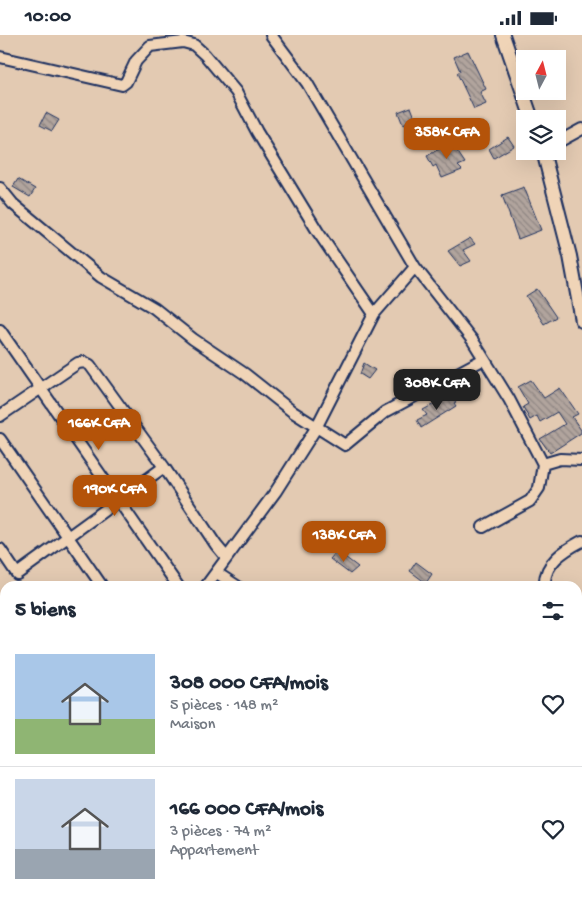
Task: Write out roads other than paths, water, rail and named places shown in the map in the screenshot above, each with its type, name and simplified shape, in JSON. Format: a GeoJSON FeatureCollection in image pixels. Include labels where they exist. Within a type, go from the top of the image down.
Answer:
{"type":"FeatureCollection","features":[{"type":"Feature","properties":{"kind":"street"},"geometry":{"type":"LineString","coordinates":[[271,35],[307,83],[415,267],[484,359],[509,399],[543,464],[539,488],[530,501],[483,527]]}},
{"type":"Feature","properties":{"kind":"street"},"geometry":{"type":"LineString","coordinates":[[504,35],[529,110]]}},
{"type":"Feature","properties":{"kind":"street"},"geometry":{"type":"LineString","coordinates":[[0,57],[122,85],[126,82],[136,61],[150,46],[183,42],[194,45],[205,55],[236,92],[257,132],[318,232],[374,314]]}},
{"type":"Feature","properties":{"kind":"street"},"geometry":{"type":"LineString","coordinates":[[566,138],[582,129]]}},
{"type":"Feature","properties":{"kind":"street"},"geometry":{"type":"LineString","coordinates":[[545,160],[580,289],[582,321]]}},
{"type":"Feature","properties":{"kind":"street"},"geometry":{"type":"LineString","coordinates":[[0,188],[13,204],[87,267],[154,308],[316,428],[345,445],[385,412],[484,359]]}},
{"type":"Feature","properties":{"kind":"street"},"geometry":{"type":"LineString","coordinates":[[210,581],[276,491],[316,428],[374,314],[415,267]]}},
{"type":"Feature","properties":{"kind":"street"},"geometry":{"type":"LineString","coordinates":[[0,330],[175,581]]}},
{"type":"Feature","properties":{"kind":"street"},"geometry":{"type":"LineString","coordinates":[[0,416],[78,363],[84,362],[90,365],[226,557]]}},
{"type":"Feature","properties":{"kind":"street"},"geometry":{"type":"LineString","coordinates":[[0,439],[99,581]]}},
{"type":"Feature","properties":{"kind":"street"},"geometry":{"type":"LineString","coordinates":[[543,464],[560,459],[582,460]]}},
{"type":"Feature","properties":{"kind":"street"},"geometry":{"type":"LineString","coordinates":[[0,549],[17,574],[164,467]]}},
{"type":"Feature","properties":{"kind":"street"},"geometry":{"type":"LineString","coordinates":[[544,581],[553,561],[564,551],[582,541]]}},
{"type":"Feature","properties":{"kind":"street"},"geometry":{"type":"LineString","coordinates":[[217,573],[229,581]]}}]}
